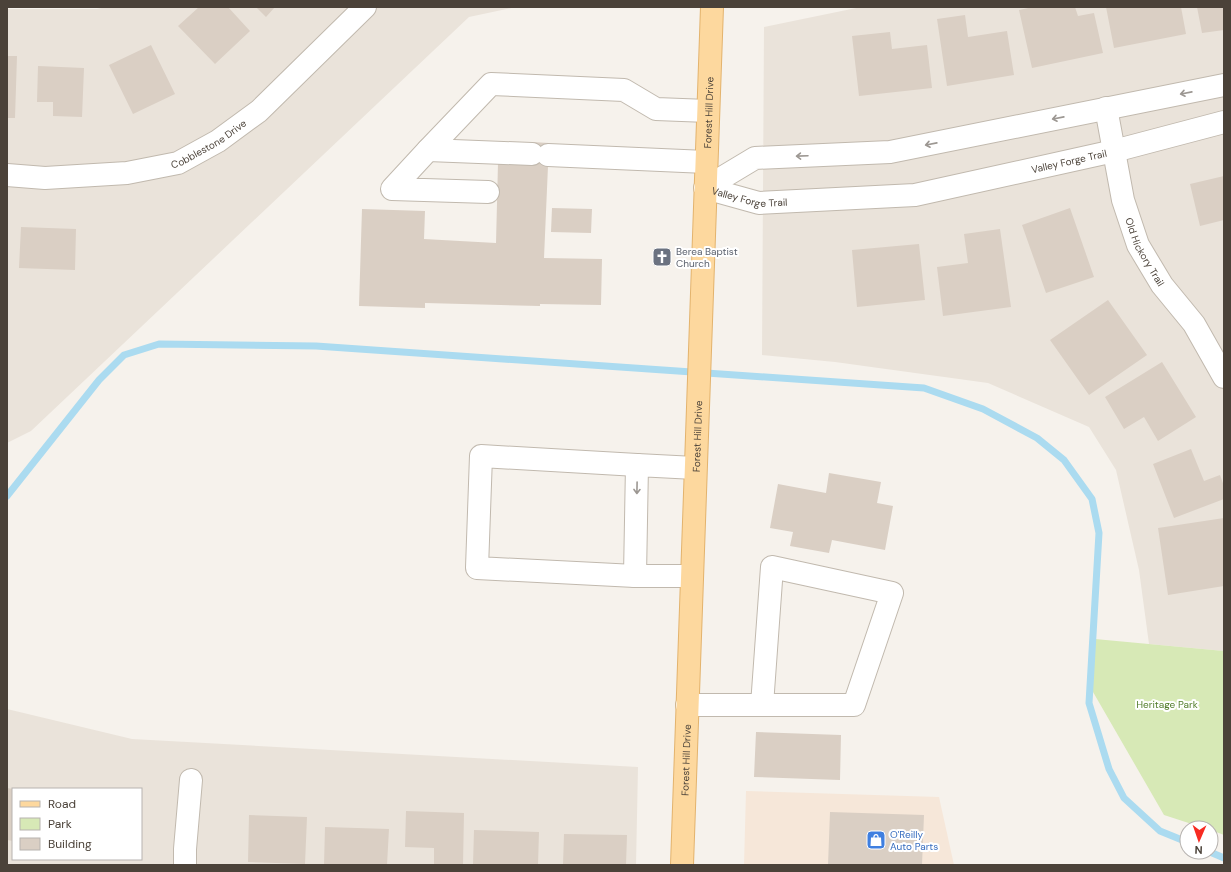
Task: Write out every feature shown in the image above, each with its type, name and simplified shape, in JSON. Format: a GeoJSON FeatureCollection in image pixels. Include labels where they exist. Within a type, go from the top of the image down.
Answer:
{"type":"FeatureCollection","features":[{"type":"Feature","properties":{"kind":"main road","name":"Forest Hill Drive"},"geometry":{"type":"LineString","coordinates":[[682,865],[712,7]]}},
{"type":"Feature","properties":{"kind":"street","name":"Cobblestone Drive"},"geometry":{"type":"LineString","coordinates":[[7,176],[45,178],[128,173],[178,163],[218,141],[259,111],[365,7]]}},
{"type":"Feature","properties":{"kind":"street"},"geometry":{"type":"LineString","coordinates":[[488,192],[392,189],[492,84],[624,90],[656,109],[708,111]]}},
{"type":"Feature","properties":{"kind":"street","name":"Valley Forge Trail"},"geometry":{"type":"LineString","coordinates":[[705,188],[755,158],[890,152],[1224,85]]}},
{"type":"Feature","properties":{"kind":"street","name":"Old Hickory Trail"},"geometry":{"type":"LineString","coordinates":[[1106,108],[1122,200],[1138,245],[1162,285],[1194,324],[1224,377]]}},
{"type":"Feature","properties":{"kind":"street","name":"Valley Forge Trail"},"geometry":{"type":"LineString","coordinates":[[705,188],[759,203],[915,194],[1114,151],[1224,122]]}},
{"type":"Feature","properties":{"kind":"street"},"geometry":{"type":"LineString","coordinates":[[428,150],[706,162]]}},
{"type":"Feature","properties":{"kind":"street"},"geometry":{"type":"LineString","coordinates":[[692,576],[635,576],[477,568],[481,456],[695,468]]}},
{"type":"Feature","properties":{"kind":"street"},"geometry":{"type":"LineString","coordinates":[[635,576],[637,465]]}},
{"type":"Feature","properties":{"kind":"street"},"geometry":{"type":"LineString","coordinates":[[687,705],[854,706],[892,593],[772,567],[762,705]]}},
{"type":"Feature","properties":{"kind":"street"},"geometry":{"type":"LineString","coordinates":[[185,865],[191,780]]}},
{"type":"Feature","properties":{"kind":"shaded area"},"geometry":{"type":"Polygon","coordinates":[[[106,7],[516,7],[469,17],[31,431],[7,443],[7,9],[97,9],[106,7]]]}},
{"type":"Feature","properties":{"kind":"shaded area"},"geometry":{"type":"Polygon","coordinates":[[[861,7],[1224,7],[1224,651],[1149,644],[1139,570],[1116,470],[1089,427],[988,383],[835,362],[762,355],[764,27],[861,7]]]}},
{"type":"Feature","properties":{"kind":"shaded area"},"geometry":{"type":"Polygon","coordinates":[[[7,709],[132,739],[638,767],[636,865],[7,865],[7,709]]]}},
{"type":"Feature","properties":{"kind":"shaded area"},"geometry":{"type":"Polygon","coordinates":[[[746,791],[939,797],[954,865],[744,865],[746,791]]]}},
{"type":"Feature","properties":{"kind":"green space","name":"Heritage Park"},"geometry":{"type":"Polygon","coordinates":[[[1095,639],[1224,651],[1224,835],[1219,833],[1219,820],[1179,820],[1164,815],[1089,685],[1095,639]]]}},
{"type":"Feature","properties":{"kind":"building"},"geometry":{"type":"Polygon","coordinates":[[[199,7],[228,7],[250,31],[215,64],[178,26],[199,7]]]}},
{"type":"Feature","properties":{"kind":"building"},"geometry":{"type":"Polygon","coordinates":[[[256,7],[275,7],[266,17],[256,7]]]}},
{"type":"Feature","properties":{"kind":"building"},"geometry":{"type":"Polygon","coordinates":[[[1033,7],[1075,7],[1078,16],[1094,13],[1103,53],[1032,68],[1019,10],[1033,7]]]}},
{"type":"Feature","properties":{"kind":"building"},"geometry":{"type":"Polygon","coordinates":[[[1106,7],[1181,7],[1186,34],[1114,48],[1106,7]]]}},
{"type":"Feature","properties":{"kind":"building"},"geometry":{"type":"Polygon","coordinates":[[[1197,7],[1224,7],[1224,30],[1202,33],[1197,7]]]}},
{"type":"Feature","properties":{"kind":"building"},"geometry":{"type":"Polygon","coordinates":[[[965,15],[968,37],[1007,31],[1014,75],[947,86],[937,19],[965,15]]]}},
{"type":"Feature","properties":{"kind":"building"},"geometry":{"type":"Polygon","coordinates":[[[890,32],[892,49],[927,45],[932,88],[859,96],[852,36],[890,32]]]}},
{"type":"Feature","properties":{"kind":"building"},"geometry":{"type":"Polygon","coordinates":[[[151,45],[175,94],[133,114],[109,65],[151,45]]]}},
{"type":"Feature","properties":{"kind":"building"},"geometry":{"type":"Polygon","coordinates":[[[7,56],[17,56],[15,118],[7,118],[7,56]]]}},
{"type":"Feature","properties":{"kind":"building"},"geometry":{"type":"Polygon","coordinates":[[[38,66],[84,68],[82,117],[53,116],[53,102],[37,102],[38,66]]]}},
{"type":"Feature","properties":{"kind":"building"},"geometry":{"type":"Polygon","coordinates":[[[532,142],[549,143],[544,258],[602,259],[601,305],[540,304],[540,306],[425,303],[425,308],[359,306],[362,209],[425,211],[424,239],[496,243],[498,163],[531,164],[532,142]]]}},
{"type":"Feature","properties":{"kind":"building"},"geometry":{"type":"Polygon","coordinates":[[[1224,176],[1224,220],[1200,226],[1190,184],[1224,176]]]}},
{"type":"Feature","properties":{"kind":"building"},"geometry":{"type":"Polygon","coordinates":[[[552,208],[592,209],[591,233],[551,232],[552,208]]]}},
{"type":"Feature","properties":{"kind":"building"},"geometry":{"type":"Polygon","coordinates":[[[1070,208],[1094,277],[1046,293],[1022,225],[1070,208]]]}},
{"type":"Feature","properties":{"kind":"building"},"geometry":{"type":"Polygon","coordinates":[[[21,227],[76,229],[75,270],[19,268],[21,227]]]}},
{"type":"Feature","properties":{"kind":"building"},"geometry":{"type":"Polygon","coordinates":[[[1000,229],[1011,307],[943,316],[937,267],[968,263],[964,234],[1000,229]]]}},
{"type":"Feature","properties":{"kind":"building"},"geometry":{"type":"Polygon","coordinates":[[[919,244],[925,300],[857,307],[852,250],[919,244]]]}},
{"type":"Feature","properties":{"kind":"building"},"geometry":{"type":"Polygon","coordinates":[[[1108,300],[1147,355],[1089,395],[1050,340],[1108,300]]]}},
{"type":"Feature","properties":{"kind":"building"},"geometry":{"type":"Polygon","coordinates":[[[1162,362],[1196,417],[1158,441],[1144,417],[1124,429],[1105,397],[1162,362]]]}},
{"type":"Feature","properties":{"kind":"building"},"geometry":{"type":"Polygon","coordinates":[[[1191,449],[1204,481],[1220,475],[1224,486],[1224,499],[1174,518],[1153,464],[1191,449]]]}},
{"type":"Feature","properties":{"kind":"building"},"geometry":{"type":"Polygon","coordinates":[[[829,473],[881,482],[877,503],[893,506],[885,550],[832,540],[829,553],[790,546],[793,532],[770,528],[778,484],[826,493],[829,473]]]}},
{"type":"Feature","properties":{"kind":"building"},"geometry":{"type":"Polygon","coordinates":[[[1224,518],[1224,586],[1168,595],[1158,528],[1224,518]]]}},
{"type":"Feature","properties":{"kind":"building"},"geometry":{"type":"Polygon","coordinates":[[[756,732],[841,735],[840,780],[754,777],[756,732]]]}},
{"type":"Feature","properties":{"kind":"building"},"geometry":{"type":"Polygon","coordinates":[[[7,788],[12,789],[12,841],[7,840],[7,788]]]}},
{"type":"Feature","properties":{"kind":"building"},"geometry":{"type":"Polygon","coordinates":[[[406,811],[464,813],[463,865],[434,865],[434,848],[405,847],[406,811]]]}},
{"type":"Feature","properties":{"kind":"building","name":"O'Reilly Auto Parts"},"geometry":{"type":"Polygon","coordinates":[[[830,812],[924,815],[922,865],[828,865],[830,812]]]}},
{"type":"Feature","properties":{"kind":"building"},"geometry":{"type":"Polygon","coordinates":[[[249,815],[307,817],[305,864],[248,862],[249,815]]]}},
{"type":"Feature","properties":{"kind":"building"},"geometry":{"type":"Polygon","coordinates":[[[325,827],[389,829],[387,865],[324,865],[325,827]]]}},
{"type":"Feature","properties":{"kind":"building"},"geometry":{"type":"Polygon","coordinates":[[[474,830],[539,832],[538,865],[473,865],[474,830]]]}},
{"type":"Feature","properties":{"kind":"building"},"geometry":{"type":"Polygon","coordinates":[[[564,834],[627,835],[626,865],[563,865],[564,834]]]}},
{"type":"Feature","properties":{"kind":"waterway"},"geometry":{"type":"LineString","coordinates":[[7,496],[99,380],[124,355],[159,344],[316,346],[924,388],[983,409],[1037,438],[1064,460],[1092,499],[1099,533],[1089,703],[1109,769],[1124,798],[1160,831],[1179,839]]}},
{"type":"Feature","properties":{"kind":"waterway"},"geometry":{"type":"LineString","coordinates":[[1219,856],[1224,858]]}},
{"type":"Feature","properties":{"kind":"place","name":"Berea Baptist Church"},"geometry":{"type":"Point","coordinates":[662,257]}},
{"type":"Feature","properties":{"kind":"place","name":"O'Reilly Auto Parts"},"geometry":{"type":"Point","coordinates":[876,840]}}]}
